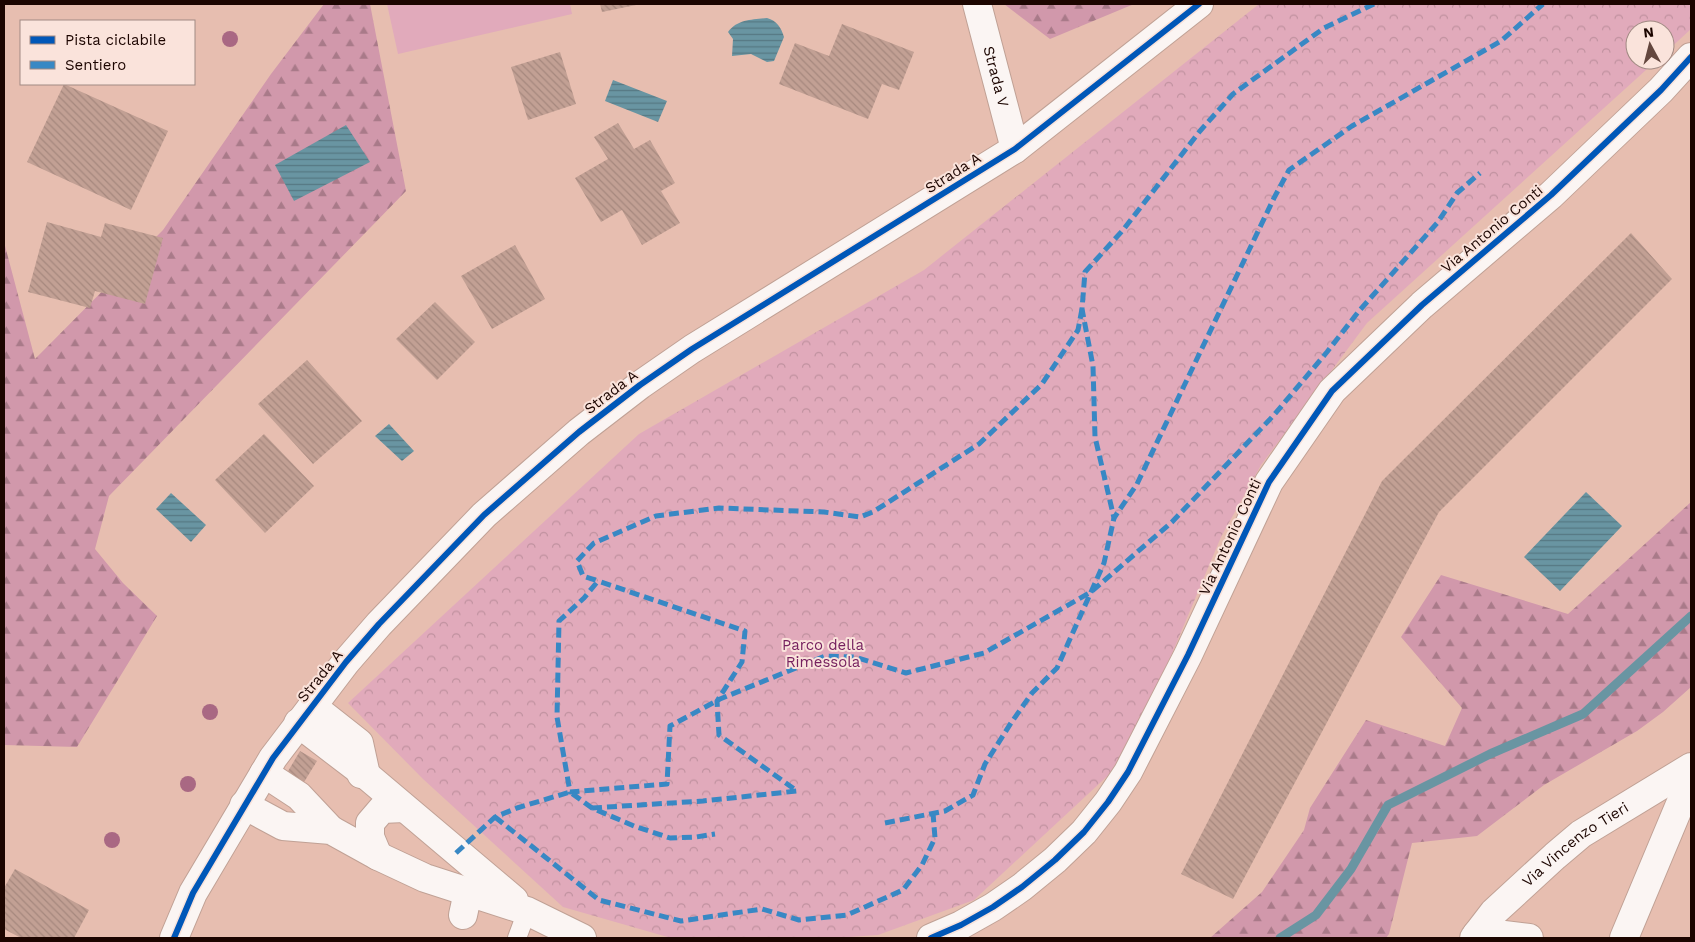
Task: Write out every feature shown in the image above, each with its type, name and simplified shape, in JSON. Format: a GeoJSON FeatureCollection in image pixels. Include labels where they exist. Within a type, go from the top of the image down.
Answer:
{"type":"FeatureCollection","features":[{"type":"Feature","properties":{"kind":"street","name":"Strada V"},"geometry":{"type":"LineString","coordinates":[[977,4],[1015,149]]}},
{"type":"Feature","properties":{"kind":"street","name":"Strada A"},"geometry":{"type":"LineString","coordinates":[[174,938],[193,893],[255,787],[299,722],[346,662],[379,624],[484,515],[578,432],[640,385],[692,349],[1015,149],[1199,4]]}},
{"type":"Feature","properties":{"kind":"street","name":"Via Antonio Conti"},"geometry":{"type":"LineString","coordinates":[[931,938],[962,925],[1022,887],[1055,860],[1084,832],[1108,802],[1128,772],[1188,655],[1269,482],[1332,391],[1422,305],[1551,196],[1661,90],[1691,57]]}},
{"type":"Feature","properties":{"kind":"street"},"geometry":{"type":"LineString","coordinates":[[299,722],[359,743],[366,775]]}},
{"type":"Feature","properties":{"kind":"street"},"geometry":{"type":"LineString","coordinates":[[299,722],[337,770],[366,775],[527,911],[582,938]]}},
{"type":"Feature","properties":{"kind":"street","name":"Via Vincenzo Tieri"},"geometry":{"type":"LineString","coordinates":[[1475,936],[1494,912],[1581,834],[1691,767]]}},
{"type":"Feature","properties":{"kind":"street"},"geometry":{"type":"LineString","coordinates":[[1624,938],[1691,778]]}},
{"type":"Feature","properties":{"kind":"street"},"geometry":{"type":"LineString","coordinates":[[255,787],[283,826],[331,830]]}},
{"type":"Feature","properties":{"kind":"street"},"geometry":{"type":"LineString","coordinates":[[255,787],[298,796],[331,830],[378,856],[425,878],[466,903],[527,911]]}},
{"type":"Feature","properties":{"kind":"street"},"geometry":{"type":"LineString","coordinates":[[378,856],[370,837],[370,823],[382,809],[404,808]]}},
{"type":"Feature","properties":{"kind":"street"},"geometry":{"type":"LineString","coordinates":[[1475,936],[1529,938]]}},
{"type":"Feature","properties":{"kind":"lane"},"geometry":{"type":"LineString","coordinates":[[517,938],[527,911]]}},
{"type":"Feature","properties":{"kind":"green space"},"geometry":{"type":"Polygon","coordinates":[[[324,4],[370,4],[406,191],[109,496],[95,549],[123,583],[157,616],[77,747],[4,745],[4,242],[35,359],[163,230],[271,74],[324,4]]]}},
{"type":"Feature","properties":{"kind":"green space"},"geometry":{"type":"Polygon","coordinates":[[[387,4],[570,4],[572,14],[398,54],[387,4]]]}},
{"type":"Feature","properties":{"kind":"green space"},"geometry":{"type":"Polygon","coordinates":[[[1004,4],[1134,4],[1050,39],[1004,4]]]}},
{"type":"Feature","properties":{"kind":"green space","name":"Parco della Rimessola"},"geometry":{"type":"Polygon","coordinates":[[[1259,4],[1691,4],[1691,29],[1675,44],[1675,20],[1625,20],[1625,70],[1646,70],[1367,323],[1261,465],[1221,537],[1129,756],[974,900],[878,935],[835,938],[671,938],[563,907],[423,779],[348,703],[639,434],[924,270],[1259,4]]]}},
{"type":"Feature","properties":{"kind":"green space"},"geometry":{"type":"Polygon","coordinates":[[[1691,502],[1691,687],[1663,712],[1637,731],[1544,785],[1477,836],[1412,843],[1389,934],[1386,938],[1210,938],[1262,892],[1304,830],[1310,808],[1366,720],[1445,746],[1462,708],[1401,637],[1441,575],[1568,614],[1691,502]]]}},
{"type":"Feature","properties":{"kind":"water"},"geometry":{"type":"Polygon","coordinates":[[[767,18],[778,25],[784,37],[774,61],[767,62],[751,54],[732,56],[733,39],[728,32],[741,22],[767,18]]]}},
{"type":"Feature","properties":{"kind":"water"},"geometry":{"type":"Polygon","coordinates":[[[613,80],[667,101],[658,122],[605,101],[613,80]]]}},
{"type":"Feature","properties":{"kind":"water"},"geometry":{"type":"Polygon","coordinates":[[[346,125],[370,162],[294,201],[275,165],[346,125]]]}},
{"type":"Feature","properties":{"kind":"water"},"geometry":{"type":"Polygon","coordinates":[[[389,424],[414,451],[402,461],[375,436],[389,424]]]}},
{"type":"Feature","properties":{"kind":"water"},"geometry":{"type":"Polygon","coordinates":[[[1586,492],[1622,526],[1560,591],[1524,557],[1586,492]]]}},
{"type":"Feature","properties":{"kind":"water"},"geometry":{"type":"Polygon","coordinates":[[[171,493],[206,525],[191,542],[156,509],[171,493]]]}},
{"type":"Feature","properties":{"kind":"building"},"geometry":{"type":"Polygon","coordinates":[[[600,4],[636,4],[636,5],[602,12],[600,4]]]}},
{"type":"Feature","properties":{"kind":"building"},"geometry":{"type":"Polygon","coordinates":[[[842,24],[914,52],[899,90],[882,84],[868,119],[779,84],[795,43],[829,56],[842,24]]]}},
{"type":"Feature","properties":{"kind":"building"},"geometry":{"type":"Polygon","coordinates":[[[560,52],[576,104],[528,120],[511,67],[560,52]]]}},
{"type":"Feature","properties":{"kind":"building"},"geometry":{"type":"Polygon","coordinates":[[[64,85],[168,131],[131,210],[27,162],[64,85]]]}},
{"type":"Feature","properties":{"kind":"building"},"geometry":{"type":"Polygon","coordinates":[[[618,123],[634,149],[650,140],[675,183],[661,191],[680,223],[642,245],[622,210],[601,222],[575,178],[608,159],[594,137],[618,123]]]}},
{"type":"Feature","properties":{"kind":"building"},"geometry":{"type":"Polygon","coordinates":[[[47,222],[101,237],[105,223],[163,238],[145,304],[95,291],[90,308],[28,292],[47,222]]]}},
{"type":"Feature","properties":{"kind":"building"},"geometry":{"type":"Polygon","coordinates":[[[1631,233],[1672,279],[1439,512],[1233,899],[1181,874],[1382,481],[1631,233]]]}},
{"type":"Feature","properties":{"kind":"building"},"geometry":{"type":"Polygon","coordinates":[[[515,245],[545,299],[492,329],[461,276],[515,245]]]}},
{"type":"Feature","properties":{"kind":"building"},"geometry":{"type":"Polygon","coordinates":[[[435,302],[475,342],[437,380],[396,339],[435,302]]]}},
{"type":"Feature","properties":{"kind":"building"},"geometry":{"type":"Polygon","coordinates":[[[307,360],[362,421],[313,464],[258,404],[307,360]]]}},
{"type":"Feature","properties":{"kind":"building"},"geometry":{"type":"Polygon","coordinates":[[[264,434],[314,486],[265,533],[215,480],[264,434]]]}},
{"type":"Feature","properties":{"kind":"building"},"geometry":{"type":"Polygon","coordinates":[[[300,751],[317,761],[301,787],[284,778],[300,751]]]}},
{"type":"Feature","properties":{"kind":"building"},"geometry":{"type":"Polygon","coordinates":[[[15,869],[89,910],[74,938],[21,938],[4,929],[4,888],[15,869]]]}},
{"type":"Feature","properties":{"kind":"waterway"},"geometry":{"type":"LineString","coordinates":[[1280,938],[1316,915],[1351,869],[1388,805],[1490,754],[1583,714],[1691,616]]}},
{"type":"Feature","properties":{"kind":"marked path"},"geometry":{"type":"LineString","coordinates":[[1374,4],[1324,28],[1233,94],[1200,131],[1123,230],[1085,272],[1082,309],[1093,366],[1095,437],[1114,518],[1137,484],[1289,170],[1352,126],[1501,41],[1543,4]]}},
{"type":"Feature","properties":{"kind":"marked path"},"geometry":{"type":"LineString","coordinates":[[1082,309],[1078,330],[1042,384],[979,444],[873,512],[860,517],[824,512],[719,508],[656,516],[594,543],[577,561],[583,576],[598,581],[584,598],[559,621],[557,717],[570,792],[667,784],[670,726],[720,699],[825,656],[855,657],[906,673],[984,653],[1091,592],[1172,522],[1274,415],[1359,311],[1438,222],[1457,193],[1480,173]]}},
{"type":"Feature","properties":{"kind":"marked path"},"geometry":{"type":"LineString","coordinates":[[885,823],[945,811],[973,795],[985,764],[1011,723],[1032,693],[1057,668],[1104,563],[1114,518]]}},
{"type":"Feature","properties":{"kind":"marked path"},"geometry":{"type":"LineString","coordinates":[[592,808],[703,801],[797,791],[719,735],[717,701],[742,662],[745,631],[598,581]]}},
{"type":"Feature","properties":{"kind":"marked path"},"geometry":{"type":"LineString","coordinates":[[456,853],[495,817],[517,808],[570,792],[592,808],[634,826],[670,838],[715,834]]}},
{"type":"Feature","properties":{"kind":"marked path"},"geometry":{"type":"LineString","coordinates":[[495,817],[599,900],[681,921],[762,909],[799,920],[847,915],[903,890],[922,865],[935,838],[933,813]]}},
{"type":"Feature","properties":{"kind":"cycle path"},"geometry":{"type":"LineString","coordinates":[[174,938],[193,893],[273,758],[346,662],[379,624],[484,515],[579,432],[640,385],[692,349],[1015,149],[1199,4]]}},
{"type":"Feature","properties":{"kind":"cycle path"},"geometry":{"type":"LineString","coordinates":[[931,938],[961,925],[993,907],[1022,887],[1055,860],[1084,832],[1108,802],[1128,772],[1188,655],[1269,482],[1332,391],[1422,305],[1551,195],[1661,90],[1691,57]]}}]}
